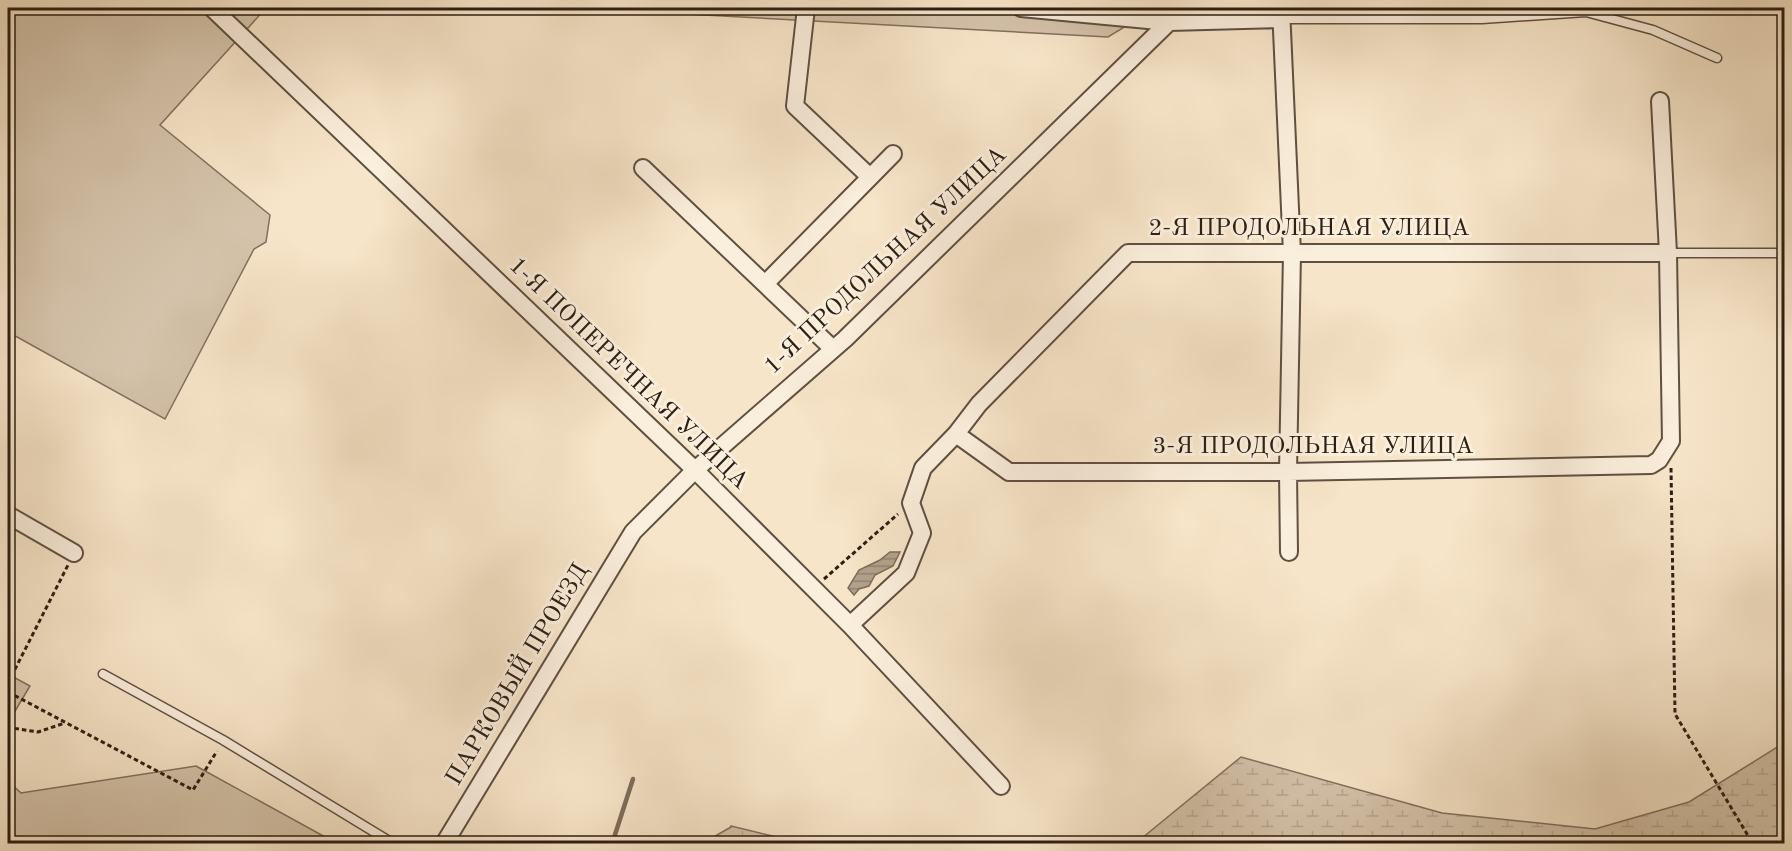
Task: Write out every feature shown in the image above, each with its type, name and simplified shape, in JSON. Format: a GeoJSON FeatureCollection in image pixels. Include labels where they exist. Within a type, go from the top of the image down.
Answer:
{"type":"FeatureCollection","features":[{"type":"Feature","properties":{"kind":"street","name":"1-Я ПОПЕРЕЧНАЯ УЛИЦА"},"geometry":{"type":"LineString","coordinates":[[212,8],[695,470],[850,625],[1001,786]]}},
{"type":"Feature","properties":{"kind":"street"},"geometry":{"type":"LineString","coordinates":[[806,8],[795,106],[870,177]]}},
{"type":"Feature","properties":{"kind":"street"},"geometry":{"type":"LineString","coordinates":[[1021,8],[1169,22],[1280,13],[1292,253],[1288,472],[1289,552]]}},
{"type":"Feature","properties":{"kind":"street","name":"1-Я ПРОДОЛЬНАЯ УЛИЦА"},"geometry":{"type":"LineString","coordinates":[[633,532],[695,470],[833,349],[1169,22]]}},
{"type":"Feature","properties":{"kind":"street"},"geometry":{"type":"LineString","coordinates":[[1660,101],[1668,254],[1671,441]]}},
{"type":"Feature","properties":{"kind":"street"},"geometry":{"type":"LineString","coordinates":[[765,284],[893,154]]}},
{"type":"Feature","properties":{"kind":"street"},"geometry":{"type":"LineString","coordinates":[[643,168],[833,349]]}},
{"type":"Feature","properties":{"kind":"street","name":"2-Я ПРОДОЛЬНАЯ УЛИЦА"},"geometry":{"type":"LineString","coordinates":[[911,503],[923,468],[956,434],[979,404],[1128,253],[1668,254]]}},
{"type":"Feature","properties":{"kind":"street","name":"3-Я ПРОДОЛЬНАЯ УЛИЦА"},"geometry":{"type":"LineString","coordinates":[[956,434],[1009,472],[1288,472],[1641,467],[1659,460],[1671,441]]}},
{"type":"Feature","properties":{"kind":"street"},"geometry":{"type":"LineString","coordinates":[[850,625],[906,573],[922,533],[911,503]]}},
{"type":"Feature","properties":{"kind":"street"},"geometry":{"type":"LineString","coordinates":[[8,515],[74,553]]}},
{"type":"Feature","properties":{"kind":"street","name":"ПАРКОВЫЙ ПРОЕЗД"},"geometry":{"type":"LineString","coordinates":[[444,843],[633,532]]}},
{"type":"Feature","properties":{"kind":"lane"},"geometry":{"type":"LineString","coordinates":[[1280,13],[1482,19],[1586,12],[1653,30],[1717,58]]}},
{"type":"Feature","properties":{"kind":"lane"},"geometry":{"type":"LineString","coordinates":[[1668,254],[1785,253]]}},
{"type":"Feature","properties":{"kind":"lane"},"geometry":{"type":"LineString","coordinates":[[103,674],[223,740],[394,843]]}},
{"type":"Feature","properties":{"kind":"path"},"geometry":{"type":"LineString","coordinates":[[1671,441],[1675,714],[1753,843]]}},
{"type":"Feature","properties":{"kind":"path"},"geometry":{"type":"LineString","coordinates":[[813,588],[911,503]]}},
{"type":"Feature","properties":{"kind":"path"},"geometry":{"type":"LineString","coordinates":[[8,683],[74,553]]}},
{"type":"Feature","properties":{"kind":"path"},"geometry":{"type":"LineString","coordinates":[[8,692],[193,790],[223,740]]}},
{"type":"Feature","properties":{"kind":"path"},"geometry":{"type":"LineString","coordinates":[[8,731],[12,728],[38,732],[65,723]]}},
{"type":"Feature","properties":{"kind":"green space"},"geometry":{"type":"Polygon","coordinates":[[[8,8],[266,8],[160,125],[270,215],[266,242],[254,249],[165,419],[8,332],[8,8]]]}},
{"type":"Feature","properties":{"kind":"green space"},"geometry":{"type":"Polygon","coordinates":[[[575,8],[1187,8],[1149,12],[1108,37],[575,8]]]}},
{"type":"Feature","properties":{"kind":"green space"},"geometry":{"type":"Polygon","coordinates":[[[8,674],[30,686],[8,723],[8,674]]]}},
{"type":"Feature","properties":{"kind":"green space"},"geometry":{"type":"Polygon","coordinates":[[[1784,743],[1784,843],[1136,843],[1241,757],[1442,813],[1595,829],[1689,802],[1784,743]]]}},
{"type":"Feature","properties":{"kind":"green space"},"geometry":{"type":"Polygon","coordinates":[[[196,766],[336,843],[8,843],[8,781],[21,793],[196,766]]]}},
{"type":"Feature","properties":{"kind":"green space"},"geometry":{"type":"Polygon","coordinates":[[[731,826],[801,843],[703,843],[731,826]]]}},
{"type":"Feature","properties":{"kind":"shaded area"},"geometry":{"type":"Polygon","coordinates":[[[890,552],[900,552],[893,566],[875,575],[869,586],[859,589],[854,595],[848,588],[859,570],[880,560],[890,552]]]}},
{"type":"Feature","properties":{"kind":"waterway"},"geometry":{"type":"LineString","coordinates":[[612,844],[633,779]]}}]}
